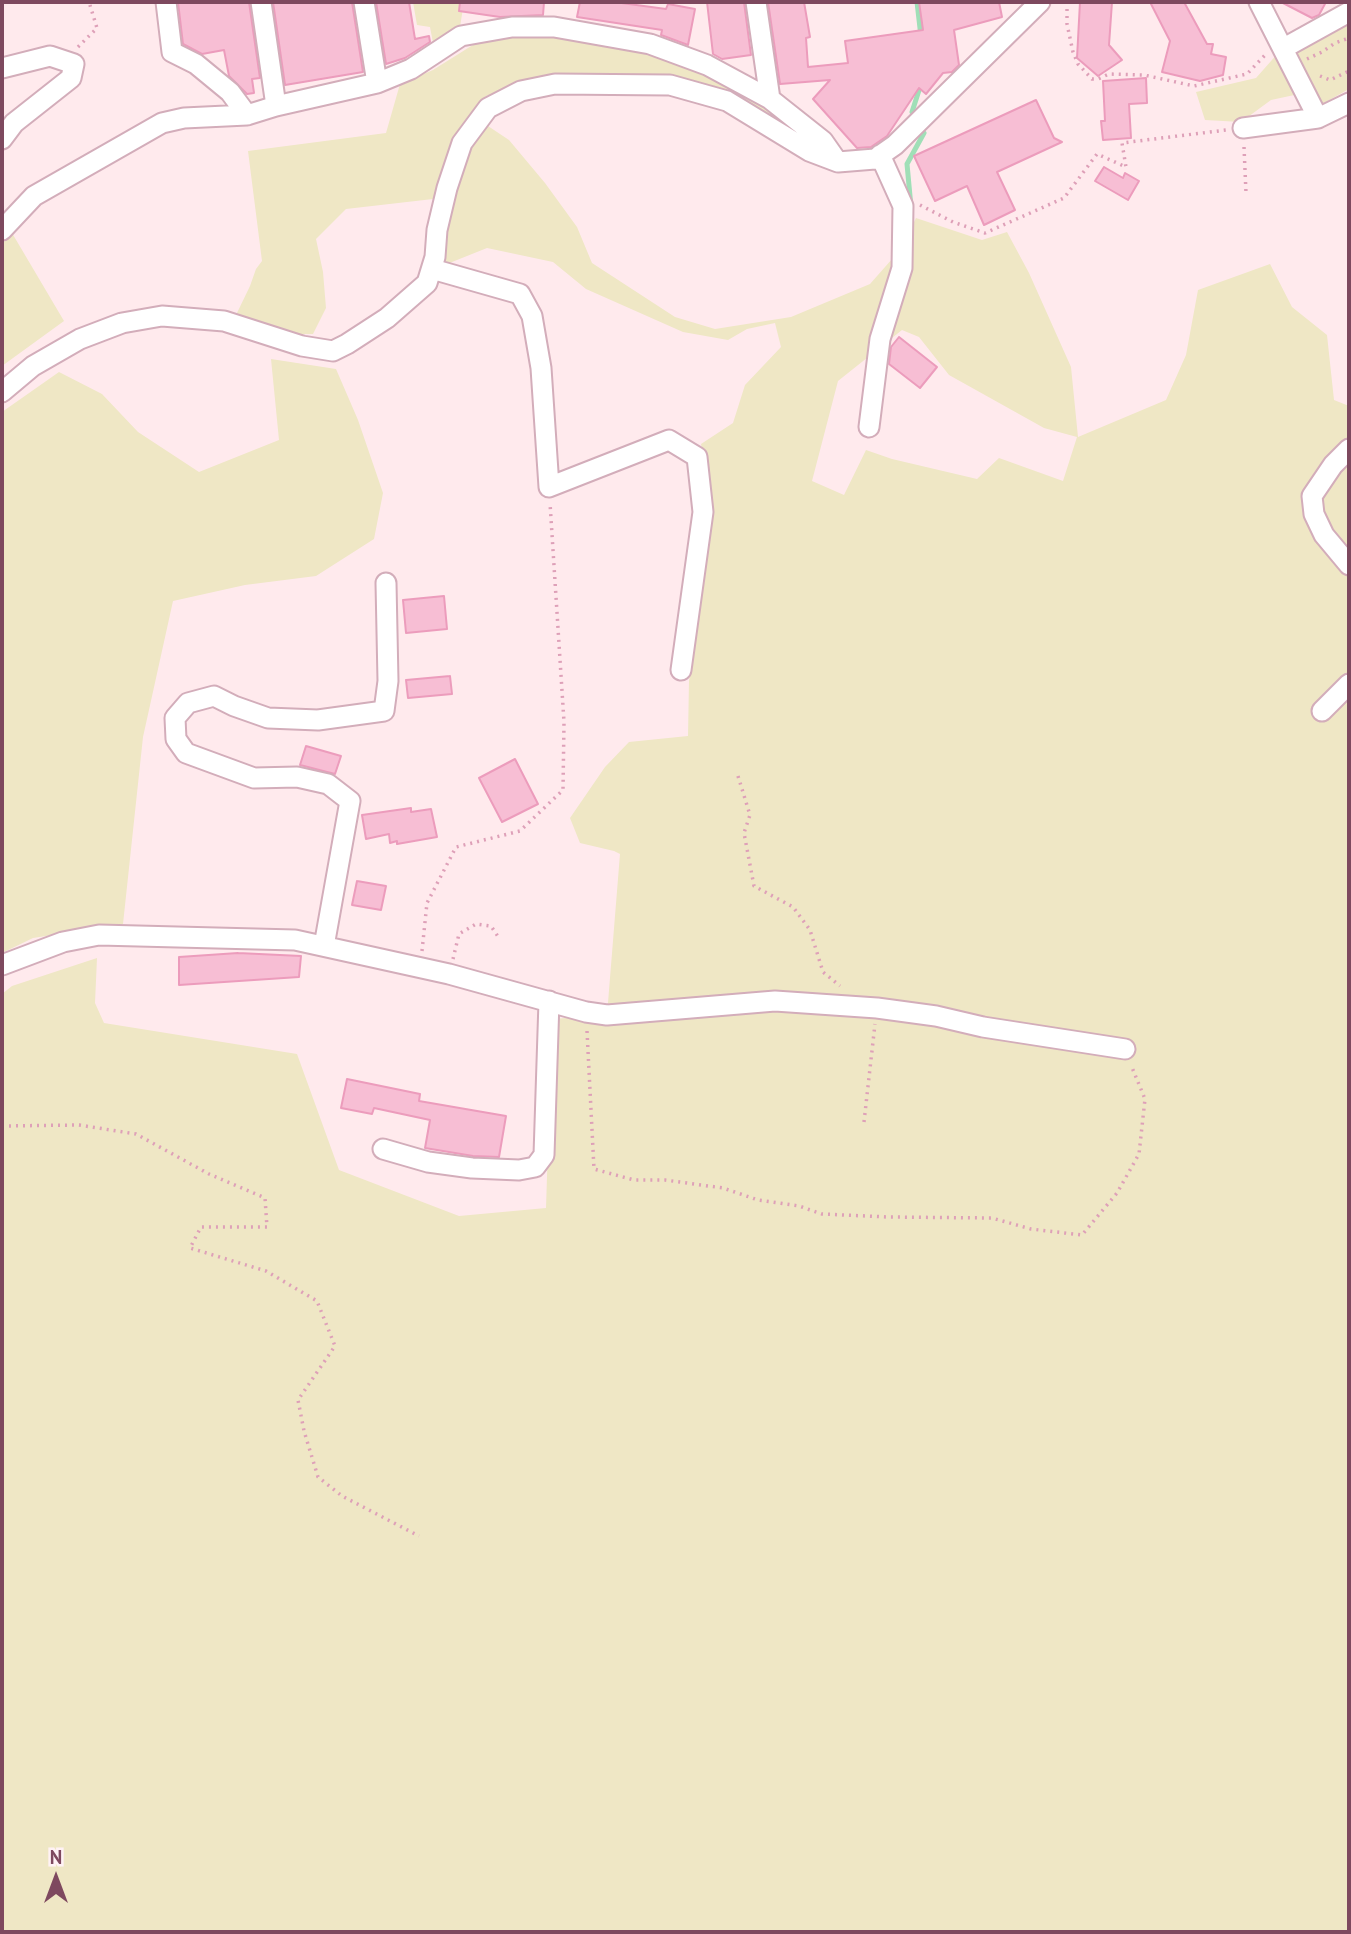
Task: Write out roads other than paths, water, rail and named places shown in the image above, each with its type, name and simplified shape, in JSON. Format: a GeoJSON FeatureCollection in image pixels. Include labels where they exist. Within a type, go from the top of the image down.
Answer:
{"type":"FeatureCollection","features":[{"type":"Feature","properties":{"kind":"street"},"geometry":{"type":"LineString","coordinates":[[166,2],[172,52],[196,64],[230,92],[247,116]]}},
{"type":"Feature","properties":{"kind":"street"},"geometry":{"type":"LineString","coordinates":[[261,2],[276,106]]}},
{"type":"Feature","properties":{"kind":"street"},"geometry":{"type":"LineString","coordinates":[[364,2],[377,83]]}},
{"type":"Feature","properties":{"kind":"street"},"geometry":{"type":"LineString","coordinates":[[756,2],[770,99]]}},
{"type":"Feature","properties":{"kind":"street"},"geometry":{"type":"LineString","coordinates":[[2,392],[33,366],[80,339],[122,323],[162,316],[224,321],[302,346],[333,351],[387,318],[427,283],[435,257],[437,230],[462,143],[488,108],[521,91],[555,84],[670,85],[727,101],[809,150],[838,162],[875,159],[895,145],[1040,2]]}},
{"type":"Feature","properties":{"kind":"street"},"geometry":{"type":"LineString","coordinates":[[1259,2],[1295,65],[1318,118]]}},
{"type":"Feature","properties":{"kind":"street"},"geometry":{"type":"LineString","coordinates":[[1282,44],[1349,12]]}},
{"type":"Feature","properties":{"kind":"street"},"geometry":{"type":"LineString","coordinates":[[2,230],[34,196],[162,124],[184,118],[247,116],[276,106],[377,83],[411,69],[461,36],[512,27],[554,27],[650,44],[707,65],[770,99],[823,141],[838,162]]}},
{"type":"Feature","properties":{"kind":"street"},"geometry":{"type":"LineString","coordinates":[[2,68],[50,55],[74,64],[71,78],[14,123],[2,139]]}},
{"type":"Feature","properties":{"kind":"street"},"geometry":{"type":"LineString","coordinates":[[1243,128],[1318,118],[1349,103]]}},
{"type":"Feature","properties":{"kind":"street"},"geometry":{"type":"LineString","coordinates":[[869,427],[880,339],[901,268],[902,206],[880,155]]}},
{"type":"Feature","properties":{"kind":"street"},"geometry":{"type":"LineString","coordinates":[[432,269],[520,293],[532,316],[541,368],[549,487],[669,440],[697,457],[703,512],[681,670]]}},
{"type":"Feature","properties":{"kind":"street"},"geometry":{"type":"LineString","coordinates":[[1349,449],[1333,465],[1312,496],[1314,514],[1324,535],[1349,565]]}},
{"type":"Feature","properties":{"kind":"street"},"geometry":{"type":"LineString","coordinates":[[324,946],[350,802],[328,784],[297,777],[254,778],[186,753],[176,739],[175,718],[188,703],[214,696],[268,718],[318,720],[384,711],[388,681],[386,583]]}},
{"type":"Feature","properties":{"kind":"street"},"geometry":{"type":"LineString","coordinates":[[1322,711],[1349,684]]}},
{"type":"Feature","properties":{"kind":"street"},"geometry":{"type":"LineString","coordinates":[[2,965],[63,942],[99,935],[295,940],[420,967],[586,1012],[607,1015],[775,1001],[877,1008],[936,1016],[983,1027],[1125,1049]]}},
{"type":"Feature","properties":{"kind":"street"},"geometry":{"type":"LineString","coordinates":[[383,1149],[428,1162],[472,1168],[519,1170],[534,1167],[544,1155],[549,1001]]}},
{"type":"Feature","properties":{"kind":"waterway"},"geometry":{"type":"LineString","coordinates":[[917,2],[921,37]]}},
{"type":"Feature","properties":{"kind":"waterway"},"geometry":{"type":"LineString","coordinates":[[912,112],[921,84]]}},
{"type":"Feature","properties":{"kind":"waterway"},"geometry":{"type":"LineString","coordinates":[[911,207],[907,164],[924,133]]}}]}
